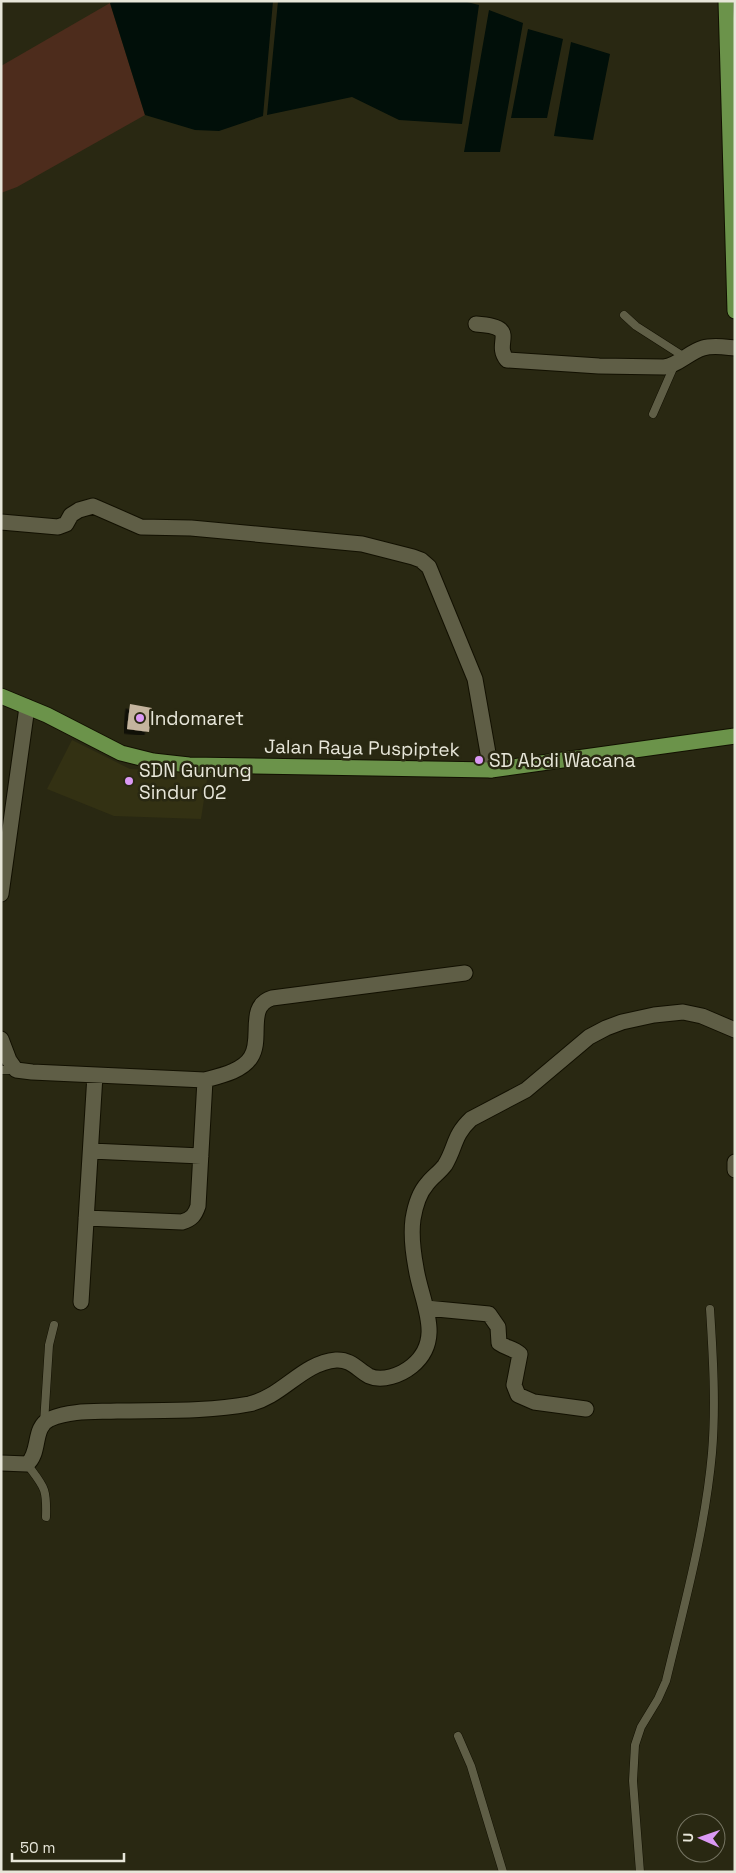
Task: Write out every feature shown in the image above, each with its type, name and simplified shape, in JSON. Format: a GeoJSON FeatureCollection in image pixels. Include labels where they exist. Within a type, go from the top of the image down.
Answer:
{"type":"FeatureCollection","features":[{"type":"Feature","properties":{"kind":"main road"},"geometry":{"type":"LineString","coordinates":[[726,1],[735,310]]}},
{"type":"Feature","properties":{"kind":"main road","name":"Jalan Raya Puspiptek"},"geometry":{"type":"LineString","coordinates":[[1,696],[47,715],[120,753],[153,761],[189,765],[491,770],[735,736]]}},
{"type":"Feature","properties":{"kind":"street"},"geometry":{"type":"LineString","coordinates":[[476,324],[494,326],[501,330],[504,337],[504,354],[507,360],[664,368],[680,362],[703,348],[712,346],[735,348]]}},
{"type":"Feature","properties":{"kind":"street"},"geometry":{"type":"LineString","coordinates":[[1,522],[58,527],[66,524],[71,515],[79,510],[93,506],[141,527],[191,528],[362,544],[421,560],[429,567],[475,680],[491,770]]}},
{"type":"Feature","properties":{"kind":"street"},"geometry":{"type":"LineString","coordinates":[[1,894],[27,707]]}},
{"type":"Feature","properties":{"kind":"street"},"geometry":{"type":"LineString","coordinates":[[1,1038],[9,1060],[9,1070],[205,1080],[232,1072],[251,1057],[255,1046],[258,1012],[264,1000],[465,973]]}},
{"type":"Feature","properties":{"kind":"street"},"geometry":{"type":"LineString","coordinates":[[1,1463],[27,1464],[32,1459],[44,1422],[70,1412],[212,1409],[249,1404],[276,1393],[315,1366],[336,1360],[346,1361],[370,1376],[381,1378],[394,1376],[411,1367],[428,1345],[430,1333],[416,1268],[413,1240],[418,1200],[426,1185],[444,1166],[458,1133],[471,1119],[526,1090],[589,1037],[622,1022],[683,1012],[702,1016],[735,1030]]}},
{"type":"Feature","properties":{"kind":"street"},"geometry":{"type":"LineString","coordinates":[[81,1302],[95,1075]]}},
{"type":"Feature","properties":{"kind":"street"},"geometry":{"type":"LineString","coordinates":[[86,1218],[182,1222],[190,1220],[198,1206],[205,1080]]}},
{"type":"Feature","properties":{"kind":"street"},"geometry":{"type":"LineString","coordinates":[[91,1151],[201,1156]]}},
{"type":"Feature","properties":{"kind":"street"},"geometry":{"type":"LineString","coordinates":[[735,1162],[735,1170]]}},
{"type":"Feature","properties":{"kind":"street"},"geometry":{"type":"LineString","coordinates":[[426,1308],[489,1314],[498,1327],[499,1343],[504,1347],[515,1349],[520,1354],[514,1384],[518,1395],[534,1402],[586,1409]]}},
{"type":"Feature","properties":{"kind":"lane"},"geometry":{"type":"LineString","coordinates":[[624,315],[680,362],[653,414]]}},
{"type":"Feature","properties":{"kind":"lane"},"geometry":{"type":"LineString","coordinates":[[640,1872],[633,1781],[635,1745],[641,1727],[658,1699],[666,1681],[702,1526],[712,1451],[713,1363],[710,1309]]}},
{"type":"Feature","properties":{"kind":"lane"},"geometry":{"type":"LineString","coordinates":[[44,1422],[49,1345],[54,1324]]}},
{"type":"Feature","properties":{"kind":"lane"},"geometry":{"type":"LineString","coordinates":[[27,1464],[42,1482],[45,1490],[46,1517]]}},
{"type":"Feature","properties":{"kind":"lane"},"geometry":{"type":"LineString","coordinates":[[458,1736],[471,1766],[502,1872]]}},
{"type":"Feature","properties":{"kind":"shaded area"},"geometry":{"type":"Polygon","coordinates":[[[113,1],[273,1],[263,116],[219,131],[195,130],[145,115],[110,3],[113,1]]]}},
{"type":"Feature","properties":{"kind":"shaded area"},"geometry":{"type":"Polygon","coordinates":[[[278,1],[463,1],[479,5],[462,124],[399,120],[352,97],[267,115],[278,1]]]}},
{"type":"Feature","properties":{"kind":"shaded area"},"geometry":{"type":"Polygon","coordinates":[[[110,3],[145,115],[17,187],[1,193],[1,66],[110,3]]]}},
{"type":"Feature","properties":{"kind":"shaded area"},"geometry":{"type":"Polygon","coordinates":[[[489,10],[523,23],[500,152],[464,152],[489,10]]]}},
{"type":"Feature","properties":{"kind":"shaded area"},"geometry":{"type":"Polygon","coordinates":[[[528,29],[563,39],[547,118],[511,118],[528,29]]]}},
{"type":"Feature","properties":{"kind":"shaded area"},"geometry":{"type":"Polygon","coordinates":[[[571,42],[610,54],[593,140],[554,136],[571,42]]]}},
{"type":"Feature","properties":{"kind":"shaded area","name":"SDN Gunung Sindur 02"},"geometry":{"type":"Polygon","coordinates":[[[72,740],[130,769],[208,773],[201,819],[114,816],[47,789],[72,740]]]}},
{"type":"Feature","properties":{"kind":"building","name":"Indomaret"},"geometry":{"type":"Polygon","coordinates":[[[130,704],[152,708],[149,732],[127,729],[130,704]]]}},
{"type":"Feature","properties":{"kind":"place","name":"Indomaret"},"geometry":{"type":"Point","coordinates":[140,718]}},
{"type":"Feature","properties":{"kind":"place","name":"SD Abdi Wacana"},"geometry":{"type":"Point","coordinates":[479,760]}},
{"type":"Feature","properties":{"kind":"place","name":"SDN Gunung Sindur 02"},"geometry":{"type":"Point","coordinates":[129,781]}}]}
